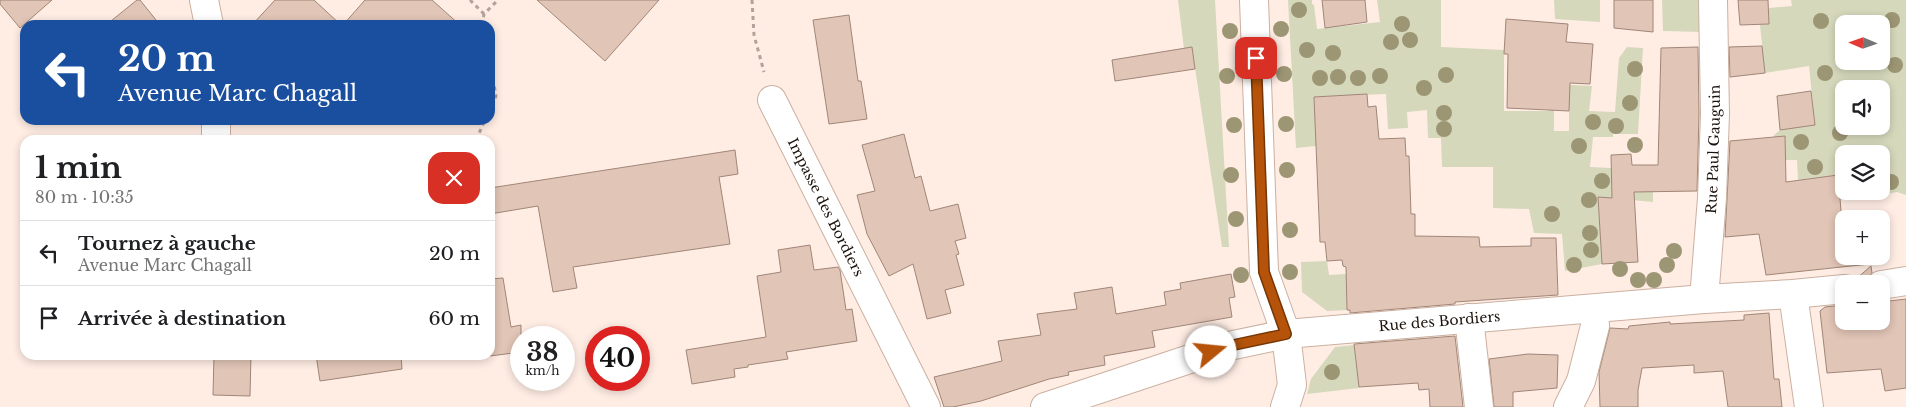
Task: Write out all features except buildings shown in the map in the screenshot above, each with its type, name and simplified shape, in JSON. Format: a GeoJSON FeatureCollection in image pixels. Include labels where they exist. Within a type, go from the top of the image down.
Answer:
{"type":"FeatureCollection","features":[{"type":"Feature","properties":{"kind":"street"},"geometry":{"type":"LineString","coordinates":[[204,0],[208,20]]}},
{"type":"Feature","properties":{"kind":"street"},"geometry":{"type":"LineString","coordinates":[[1254,0],[1264,272],[1286,334],[1292,385],[1285,407]]}},
{"type":"Feature","properties":{"kind":"street","name":"Rue Paul Gauguin"},"geometry":{"type":"LineString","coordinates":[[1704,299],[1712,198],[1715,114],[1713,0]]}},
{"type":"Feature","properties":{"kind":"street","name":"Impasse des Bordiers"},"geometry":{"type":"LineString","coordinates":[[772,100],[926,407]]}},
{"type":"Feature","properties":{"kind":"street"},"geometry":{"type":"LineString","coordinates":[[1890,284],[1906,281]]}},
{"type":"Feature","properties":{"kind":"street","name":"Rue des Bordiers"},"geometry":{"type":"LineString","coordinates":[[1045,407],[1229,346],[1286,334],[1835,290]]}},
{"type":"Feature","properties":{"kind":"street"},"geometry":{"type":"LineString","coordinates":[[1793,294],[1809,407]]}},
{"type":"Feature","properties":{"kind":"street"},"geometry":{"type":"LineString","coordinates":[[1568,407],[1581,382],[1595,326],[1594,309]]}},
{"type":"Feature","properties":{"kind":"street"},"geometry":{"type":"LineString","coordinates":[[1469,318],[1479,407]]}},
{"type":"Feature","properties":{"kind":"path"},"geometry":{"type":"LineString","coordinates":[[470,0],[484,14]]}},
{"type":"Feature","properties":{"kind":"path"},"geometry":{"type":"LineString","coordinates":[[483,20],[484,14],[498,0]]}},
{"type":"Feature","properties":{"kind":"path"},"geometry":{"type":"LineString","coordinates":[[752,0],[754,35],[772,100]]}},
{"type":"Feature","properties":{"kind":"green space"},"geometry":{"type":"Polygon","coordinates":[[[1178,0],[1215,0],[1229,247],[1222,247],[1192,48],[1184,49],[1178,0]]]}},
{"type":"Feature","properties":{"kind":"green space"},"geometry":{"type":"Polygon","coordinates":[[[1288,0],[1312,0],[1317,29],[1380,22],[1377,0],[1441,0],[1441,47],[1504,50],[1504,111],[1549,111],[1551,84],[1592,86],[1589,111],[1615,112],[1619,58],[1627,47],[1643,48],[1638,134],[1613,134],[1613,137],[1593,137],[1590,167],[1611,168],[1653,191],[1653,202],[1598,197],[1602,264],[1565,271],[1562,234],[1534,233],[1529,209],[1493,208],[1493,167],[1442,167],[1441,138],[1428,138],[1427,110],[1407,112],[1408,128],[1388,129],[1386,94],[1315,97],[1316,146],[1296,148],[1288,0]],[[1554,109],[1554,131],[1569,131],[1569,110],[1554,109]]]}},
{"type":"Feature","properties":{"kind":"green space"},"geometry":{"type":"Polygon","coordinates":[[[1554,0],[1600,0],[1600,22],[1555,19],[1554,0]]]}},
{"type":"Feature","properties":{"kind":"green space"},"geometry":{"type":"Polygon","coordinates":[[[1662,0],[1702,0],[1702,32],[1663,31],[1662,0]]]}},
{"type":"Feature","properties":{"kind":"green space"},"geometry":{"type":"Polygon","coordinates":[[[1791,0],[1906,0],[1906,195],[1897,192],[1890,193],[1890,145],[1835,145],[1835,175],[1798,180],[1797,160],[1786,160],[1776,149],[1774,135],[1780,130],[1815,124],[1809,66],[1765,73],[1760,25],[1769,24],[1769,8],[1792,6],[1791,0]]]}},
{"type":"Feature","properties":{"kind":"green space"},"geometry":{"type":"Polygon","coordinates":[[[1327,261],[1329,275],[1346,274],[1347,310],[1327,311],[1302,292],[1301,262],[1327,261]]]}},
{"type":"Feature","properties":{"kind":"green space"},"geometry":{"type":"Polygon","coordinates":[[[1354,345],[1359,388],[1307,394],[1311,379],[1335,347],[1354,345]]]}},
{"type":"Feature","properties":{"kind":"route"},"geometry":{"type":"LineString","coordinates":[[1211,352],[1229,346],[1286,334],[1264,272],[1256,58]]}}]}
